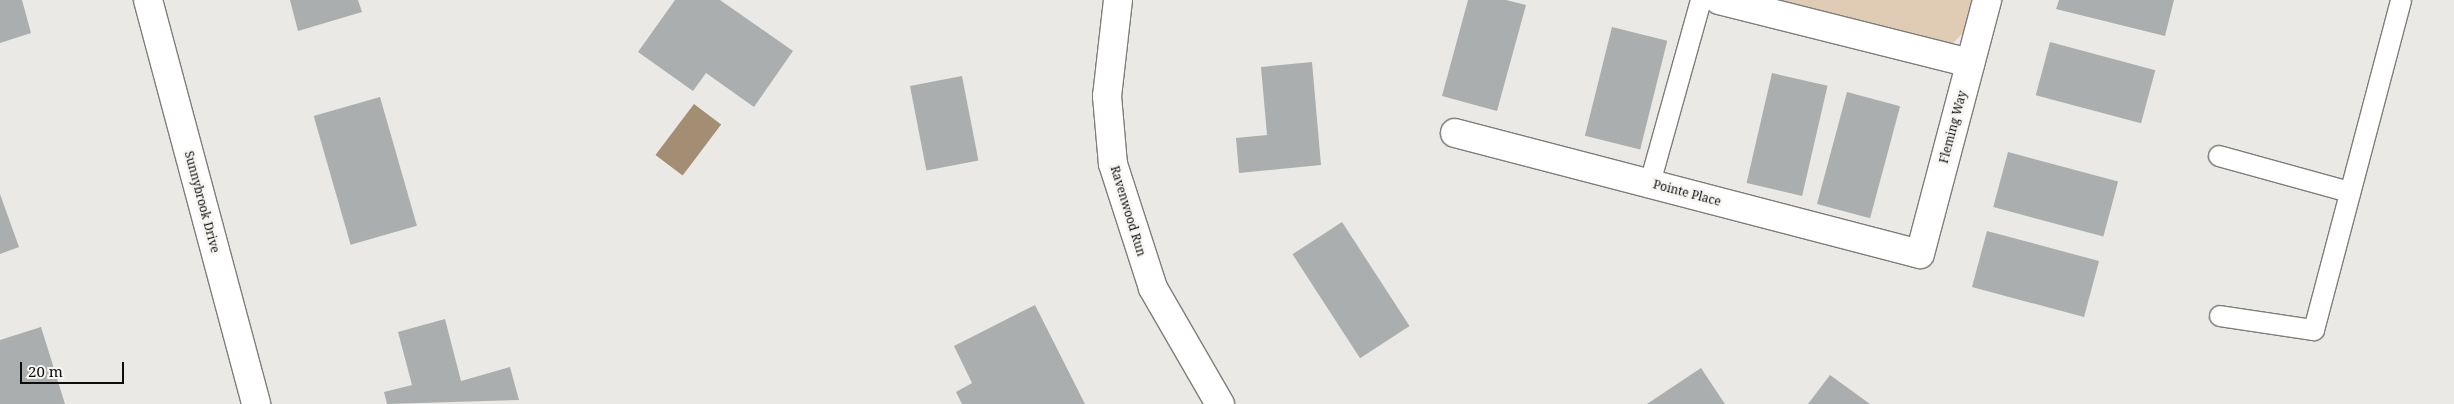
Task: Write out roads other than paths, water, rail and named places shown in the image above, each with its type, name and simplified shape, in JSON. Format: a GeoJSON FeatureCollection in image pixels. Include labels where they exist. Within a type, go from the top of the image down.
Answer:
{"type":"FeatureCollection","features":[{"type":"Feature","properties":{"kind":"street","name":"Sunnybrook Drive"},"geometry":{"type":"LineString","coordinates":[[148,0],[256,404]]}},
{"type":"Feature","properties":{"kind":"street","name":"Ravenwood Run"},"geometry":{"type":"LineString","coordinates":[[1118,0],[1107,96],[1113,164],[1153,288],[1220,404]]}},
{"type":"Feature","properties":{"kind":"street"},"geometry":{"type":"LineString","coordinates":[[1720,0],[1970,63]]}},
{"type":"Feature","properties":{"kind":"street","name":"Fleming Way"},"geometry":{"type":"LineString","coordinates":[[1920,254],[1987,0]]}},
{"type":"Feature","properties":{"kind":"street","name":"Pointe Place"},"geometry":{"type":"LineString","coordinates":[[1455,133],[1920,254]]}},
{"type":"Feature","properties":{"kind":"lane"},"geometry":{"type":"LineString","coordinates":[[1650,183],[1701,0]]}},
{"type":"Feature","properties":{"kind":"lane"},"geometry":{"type":"LineString","coordinates":[[2220,316],[2314,330],[2401,0]]}},
{"type":"Feature","properties":{"kind":"lane"},"geometry":{"type":"LineString","coordinates":[[2219,156],[2350,192]]}}]}
